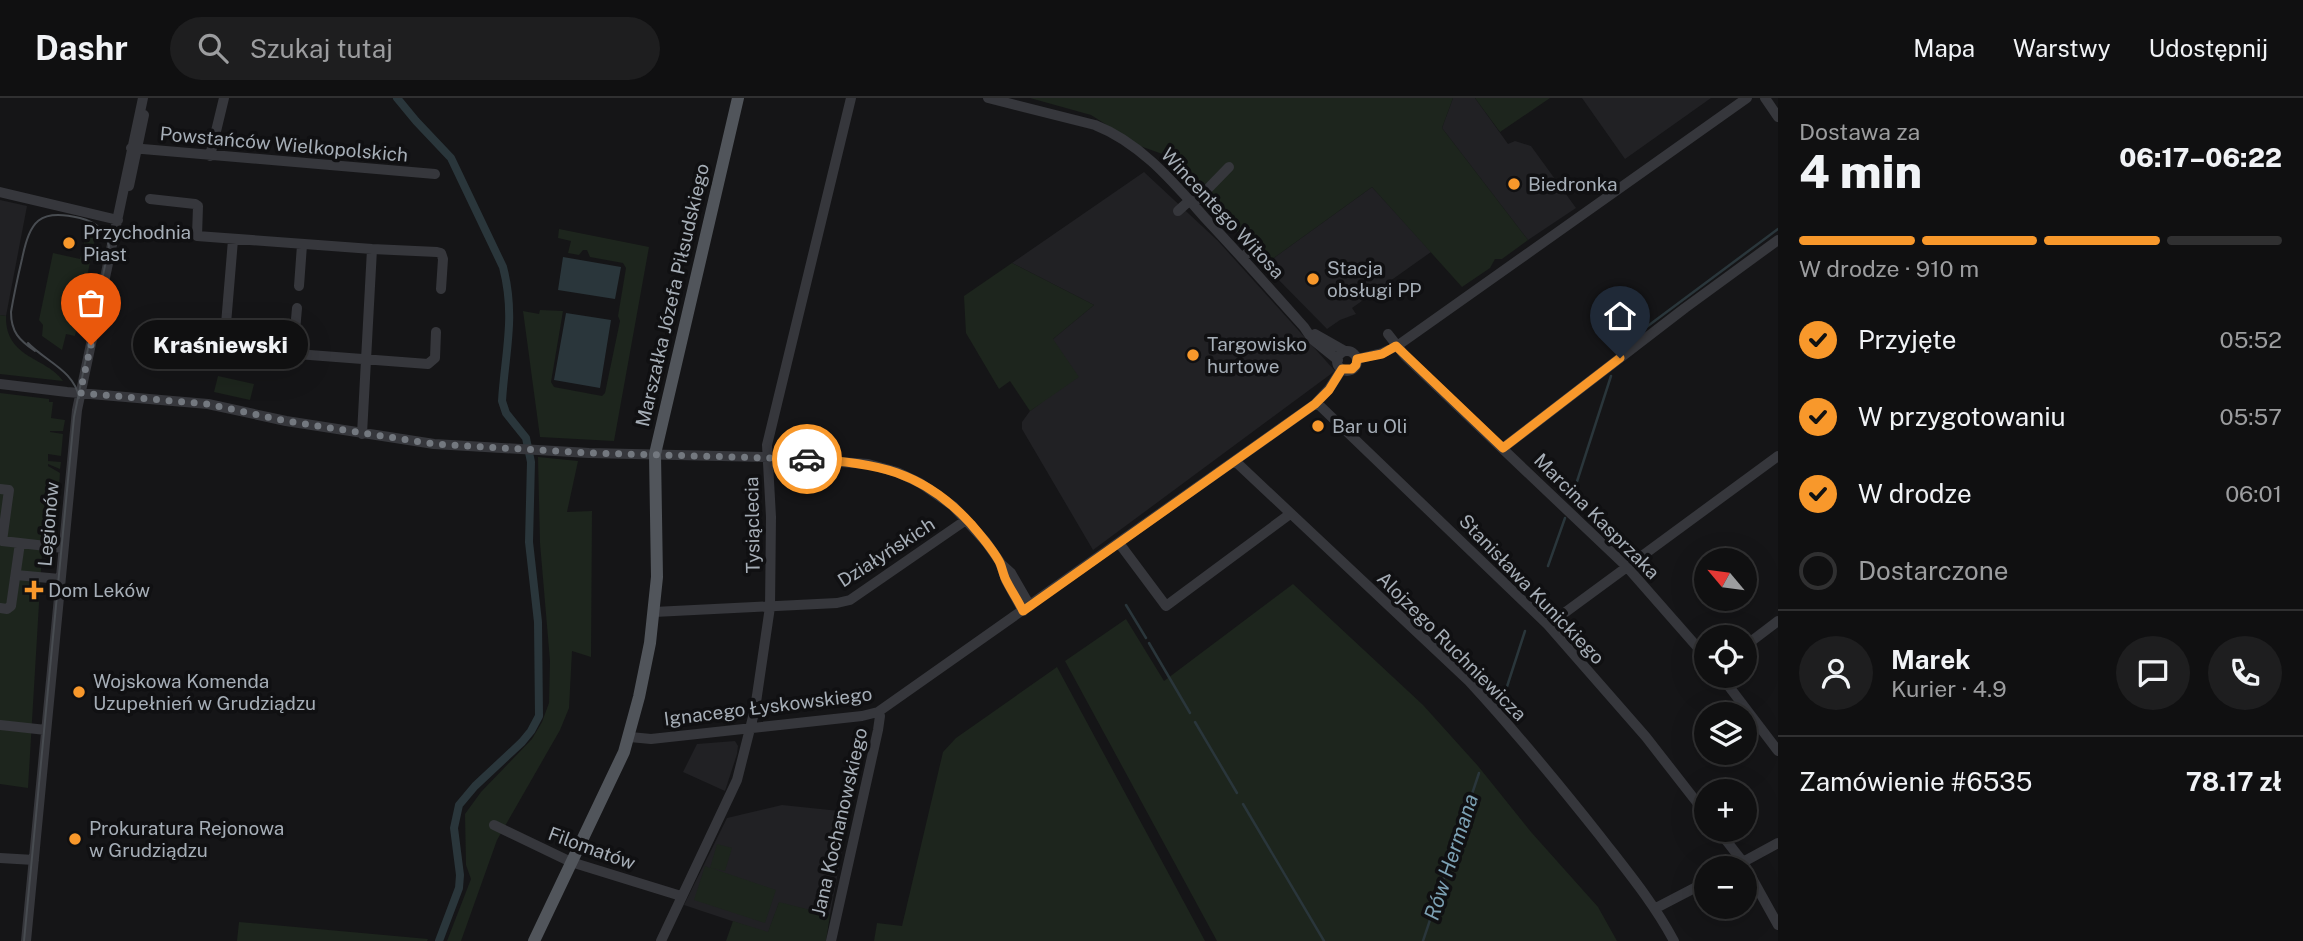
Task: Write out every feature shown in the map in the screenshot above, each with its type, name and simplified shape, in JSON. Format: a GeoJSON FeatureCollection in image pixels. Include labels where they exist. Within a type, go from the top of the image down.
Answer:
{"type":"FeatureCollection","features":[{"type":"Feature","properties":{"kind":"main road","name":"Marszałka Józefa Piłsudskiego"},"geometry":{"type":"LineString","coordinates":[[534,941],[630,737],[646,668],[654,612],[657,577],[655,454],[738,98]]}},
{"type":"Feature","properties":{"kind":"street","name":"Legionów"},"geometry":{"type":"LineString","coordinates":[[26,941],[74,435],[80,393],[145,98]]}},
{"type":"Feature","properties":{"kind":"street"},"geometry":{"type":"LineString","coordinates":[[210,156],[224,98]]}},
{"type":"Feature","properties":{"kind":"street","name":"Tysiąclecia"},"geometry":{"type":"LineString","coordinates":[[661,941],[737,780],[750,729],[763,663],[770,607],[771,517],[767,445],[851,98]]}},
{"type":"Feature","properties":{"kind":"street","name":"Wincentego Witosa"},"geometry":{"type":"LineString","coordinates":[[988,98],[1095,125],[1109,131],[1158,167],[1312,339],[1340,365]]}},
{"type":"Feature","properties":{"kind":"street"},"geometry":{"type":"LineString","coordinates":[[1357,359],[1382,354],[1396,346],[1746,98]]}},
{"type":"Feature","properties":{"kind":"street"},"geometry":{"type":"LineString","coordinates":[[1765,98],[1778,117]]}},
{"type":"Feature","properties":{"kind":"street","name":"Powstańców Wielkopolskich"},"geometry":{"type":"LineString","coordinates":[[134,149],[435,174]]}},
{"type":"Feature","properties":{"kind":"street"},"geometry":{"type":"LineString","coordinates":[[1178,211],[1229,167]]}},
{"type":"Feature","properties":{"kind":"street"},"geometry":{"type":"LineString","coordinates":[[0,192],[118,220]]}},
{"type":"Feature","properties":{"kind":"street"},"geometry":{"type":"LineString","coordinates":[[150,199],[198,206],[197,236],[441,253],[441,289]]}},
{"type":"Feature","properties":{"kind":"street"},"geometry":{"type":"LineString","coordinates":[[1213,226],[1224,217]]}},
{"type":"Feature","properties":{"kind":"street"},"geometry":{"type":"LineString","coordinates":[[224,348],[233,240]]}},
{"type":"Feature","properties":{"kind":"street"},"geometry":{"type":"LineString","coordinates":[[1503,448],[1778,240]]}},
{"type":"Feature","properties":{"kind":"street"},"geometry":{"type":"LineString","coordinates":[[299,286],[302,245]]}},
{"type":"Feature","properties":{"kind":"street"},"geometry":{"type":"LineString","coordinates":[[1242,258],[1252,248]]}},
{"type":"Feature","properties":{"kind":"street"},"geometry":{"type":"LineString","coordinates":[[362,434],[372,250]]}},
{"type":"Feature","properties":{"kind":"street"},"geometry":{"type":"LineString","coordinates":[[293,354],[298,308]]}},
{"type":"Feature","properties":{"kind":"street","name":"Wincentego Witosa"},"geometry":{"type":"LineString","coordinates":[[1304,327],[1345,351]]}},
{"type":"Feature","properties":{"kind":"street"},"geometry":{"type":"LineString","coordinates":[[165,344],[366,360],[432,362],[435,358],[436,332]]}},
{"type":"Feature","properties":{"kind":"street","name":"Marcina Kasprzaka"},"geometry":{"type":"LineString","coordinates":[[1388,334],[1396,346],[1627,567],[1694,643]]}},
{"type":"Feature","properties":{"kind":"street"},"geometry":{"type":"LineString","coordinates":[[1345,351],[1354,353],[1357,359],[1352,369],[1340,365],[1340,354],[1345,351]]}},
{"type":"Feature","properties":{"kind":"street","name":"Ignacego Łyskowskiego"},"geometry":{"type":"LineString","coordinates":[[630,737],[651,738],[750,729],[878,712],[1317,403],[1329,390],[1340,365]]}},
{"type":"Feature","properties":{"kind":"street"},"geometry":{"type":"LineString","coordinates":[[0,384],[208,404],[286,421],[434,444],[853,461],[897,472],[936,493],[953,506],[1000,562],[1006,580],[1027,608]]}},
{"type":"Feature","properties":{"kind":"street","name":"Stanisława Kunickiego"},"geometry":{"type":"LineString","coordinates":[[1317,403],[1548,625],[1646,737],[1694,799]]}},
{"type":"Feature","properties":{"kind":"street"},"geometry":{"type":"LineString","coordinates":[[1548,625],[1778,456]]}},
{"type":"Feature","properties":{"kind":"street","name":"Alojzego Ruchniewicza"},"geometry":{"type":"LineString","coordinates":[[1235,461],[1469,681],[1564,791],[1656,908],[1674,941]]}},
{"type":"Feature","properties":{"kind":"street"},"geometry":{"type":"LineString","coordinates":[[0,489],[9,490],[2,541],[63,548]]}},
{"type":"Feature","properties":{"kind":"street"},"geometry":{"type":"LineString","coordinates":[[1119,543],[1166,606],[1290,514]]}},
{"type":"Feature","properties":{"kind":"street","name":"Działyńskich"},"geometry":{"type":"LineString","coordinates":[[654,612],[837,603],[850,600],[966,520]]}},
{"type":"Feature","properties":{"kind":"street"},"geometry":{"type":"LineString","coordinates":[[0,608],[7,609],[11,606],[20,543]]}},
{"type":"Feature","properties":{"kind":"street"},"geometry":{"type":"LineString","coordinates":[[16,575],[60,579]]}},
{"type":"Feature","properties":{"kind":"street"},"geometry":{"type":"LineString","coordinates":[[1757,637],[1778,621]]}},
{"type":"Feature","properties":{"kind":"street"},"geometry":{"type":"LineString","coordinates":[[1730,688],[1778,751]]}},
{"type":"Feature","properties":{"kind":"street","name":"Jana Kochanowskiego"},"geometry":{"type":"LineString","coordinates":[[831,941],[877,736],[880,716],[878,712]]}},
{"type":"Feature","properties":{"kind":"street"},"geometry":{"type":"LineString","coordinates":[[0,725],[46,730]]}},
{"type":"Feature","properties":{"kind":"street","name":"Filomatów"},"geometry":{"type":"LineString","coordinates":[[494,825],[571,862],[681,896]]}},
{"type":"Feature","properties":{"kind":"street"},"geometry":{"type":"LineString","coordinates":[[1728,842],[1739,856]]}},
{"type":"Feature","properties":{"kind":"street"},"geometry":{"type":"LineString","coordinates":[[1755,856],[1778,843]]}},
{"type":"Feature","properties":{"kind":"street"},"geometry":{"type":"LineString","coordinates":[[0,858],[34,860]]}},
{"type":"Feature","properties":{"kind":"street"},"geometry":{"type":"LineString","coordinates":[[1757,886],[1778,925]]}},
{"type":"Feature","properties":{"kind":"street"},"geometry":{"type":"LineString","coordinates":[[1656,908],[1694,888]]}},
{"type":"Feature","properties":{"kind":"shaded area"},"geometry":{"type":"Polygon","coordinates":[[[1030,98],[1453,98],[1442,128],[1528,240],[1502,259],[1495,259],[1490,268],[1462,287],[1372,187],[1264,265],[1255,251],[1168,156],[1140,146],[1091,115],[1030,98]]]}},
{"type":"Feature","properties":{"kind":"shaded area"},"geometry":{"type":"Polygon","coordinates":[[[1453,98],[1475,98],[1508,144],[1515,141],[1531,146],[1576,208],[1528,240],[1442,128],[1453,98]]]}},
{"type":"Feature","properties":{"kind":"shaded area"},"geometry":{"type":"Polygon","coordinates":[[[1475,98],[1550,98],[1500,132],[1475,98]]]}},
{"type":"Feature","properties":{"kind":"shaded area"},"geometry":{"type":"Polygon","coordinates":[[[1582,98],[1711,98],[1625,159],[1582,98]]]}},
{"type":"Feature","properties":{"kind":"shaded area","name":"Targowisko hurtowe"},"geometry":{"type":"Polygon","coordinates":[[[1144,172],[1218,241],[1335,371],[1093,550],[1022,429],[1022,422],[1030,411],[1042,402],[1053,339],[1094,305],[1012,263],[1144,172]]]}},
{"type":"Feature","properties":{"kind":"shaded area"},"geometry":{"type":"Polygon","coordinates":[[[1372,187],[1431,252],[1352,308],[1356,314],[1327,329],[1264,265],[1372,187]]]}},
{"type":"Feature","properties":{"kind":"shaded area"},"geometry":{"type":"Polygon","coordinates":[[[0,200],[27,206],[6,316],[0,315],[0,200]]]}},
{"type":"Feature","properties":{"kind":"shaded area"},"geometry":{"type":"Polygon","coordinates":[[[88,226],[97,228],[75,336],[66,334],[62,350],[42,336],[43,325],[39,320],[53,253],[80,259],[88,226]]]}},
{"type":"Feature","properties":{"kind":"shaded area"},"geometry":{"type":"Polygon","coordinates":[[[559,229],[649,247],[614,441],[540,437],[523,311],[539,314],[540,310],[563,311],[551,382],[554,387],[602,396],[605,393],[620,321],[618,316],[626,268],[623,263],[590,257],[587,250],[583,250],[579,255],[568,253],[571,241],[558,238],[559,229]]]}},
{"type":"Feature","properties":{"kind":"shaded area"},"geometry":{"type":"Polygon","coordinates":[[[563,257],[621,267],[615,299],[558,290],[563,257]]]}},
{"type":"Feature","properties":{"kind":"shaded area"},"geometry":{"type":"Polygon","coordinates":[[[1012,263],[1094,305],[1053,339],[1079,377],[1030,411],[1010,381],[999,389],[966,333],[964,296],[1012,263]]]}},
{"type":"Feature","properties":{"kind":"shaded area"},"geometry":{"type":"Polygon","coordinates":[[[566,313],[611,320],[600,388],[554,380],[566,313]]]}},
{"type":"Feature","properties":{"kind":"shaded area"},"geometry":{"type":"Polygon","coordinates":[[[0,315],[6,316],[12,341],[19,349],[56,373],[63,381],[0,374],[0,315]]]}},
{"type":"Feature","properties":{"kind":"shaded area"},"geometry":{"type":"Polygon","coordinates":[[[218,376],[254,384],[250,400],[214,392],[218,376]]]}},
{"type":"Feature","properties":{"kind":"shaded area"},"geometry":{"type":"Polygon","coordinates":[[[0,393],[49,399],[49,402],[53,402],[51,418],[65,420],[63,431],[50,431],[63,434],[61,456],[48,454],[48,461],[61,462],[60,469],[48,464],[60,473],[59,487],[46,486],[28,788],[0,784],[0,393]]]}},
{"type":"Feature","properties":{"kind":"shaded area"},"geometry":{"type":"Polygon","coordinates":[[[538,457],[578,461],[567,512],[592,511],[591,657],[572,651],[569,708],[560,730],[497,840],[461,941],[447,941],[471,879],[466,865],[465,814],[481,792],[532,739],[549,703],[550,661],[540,543],[538,457]]]}},
{"type":"Feature","properties":{"kind":"shaded area"},"geometry":{"type":"Polygon","coordinates":[[[1293,584],[1423,705],[1598,907],[1617,941],[1217,941],[1065,661],[1126,619],[1164,681],[1293,584]]]}},
{"type":"Feature","properties":{"kind":"shaded area"},"geometry":{"type":"Polygon","coordinates":[[[1057,667],[1205,941],[874,941],[877,923],[902,926],[943,752],[956,738],[1057,667]]]}},
{"type":"Feature","properties":{"kind":"shaded area"},"geometry":{"type":"Polygon","coordinates":[[[735,741],[738,746],[737,754],[725,791],[683,772],[697,744],[735,741]]]}},
{"type":"Feature","properties":{"kind":"shaded area"},"geometry":{"type":"Polygon","coordinates":[[[782,805],[849,812],[830,915],[779,903],[768,933],[684,905],[727,818],[782,805]]]}},
{"type":"Feature","properties":{"kind":"shaded area"},"geometry":{"type":"Polygon","coordinates":[[[717,844],[732,848],[725,871],[711,868],[776,890],[765,923],[694,900],[705,866],[710,868],[717,844]]]}},
{"type":"Feature","properties":{"kind":"shaded area"},"geometry":{"type":"Polygon","coordinates":[[[779,902],[830,915],[826,941],[726,941],[733,921],[768,932],[779,902]]]}},
{"type":"Feature","properties":{"kind":"shaded area"},"geometry":{"type":"Polygon","coordinates":[[[239,922],[428,939],[237,941],[239,922]]]}},
{"type":"Feature","properties":{"kind":"waterway"},"geometry":{"type":"LineString","coordinates":[[397,98],[451,158],[503,267],[509,318],[502,401],[506,413],[526,438],[531,462],[529,542],[538,622],[539,716],[522,742],[475,786],[459,805],[454,828],[459,888],[439,941]]}},
{"type":"Feature","properties":{"kind":"waterway","name":"Rów Hermana"},"geometry":{"type":"LineString","coordinates":[[1619,351],[1629,340],[1778,229]]}},
{"type":"Feature","properties":{"kind":"waterway","name":"Rów Hermana"},"geometry":{"type":"LineString","coordinates":[[1571,500],[1611,376]]}},
{"type":"Feature","properties":{"kind":"waterway","name":"Rów Hermana"},"geometry":{"type":"LineString","coordinates":[[1548,566],[1565,518]]}},
{"type":"Feature","properties":{"kind":"waterway"},"geometry":{"type":"LineString","coordinates":[[1126,605],[1146,638]]}},
{"type":"Feature","properties":{"kind":"waterway","name":"Rów Hermana"},"geometry":{"type":"LineString","coordinates":[[1502,702],[1525,631]]}},
{"type":"Feature","properties":{"kind":"waterway"},"geometry":{"type":"LineString","coordinates":[[1149,643],[1190,713]]}},
{"type":"Feature","properties":{"kind":"waterway"},"geometry":{"type":"LineString","coordinates":[[1195,722],[1237,793]]}},
{"type":"Feature","properties":{"kind":"waterway","name":"Rów Hermana"},"geometry":{"type":"LineString","coordinates":[[1423,941],[1479,773]]}},
{"type":"Feature","properties":{"kind":"waterway"},"geometry":{"type":"LineString","coordinates":[[1243,804],[1324,941]]}},
{"type":"Feature","properties":{"kind":"tram line"},"geometry":{"type":"LineString","coordinates":[[24,941],[74,417],[109,246],[102,231],[86,220],[66,215],[46,217],[39,220],[29,235],[11,319],[17,335],[35,351]]}},
{"type":"Feature","properties":{"kind":"tram line"},"geometry":{"type":"LineString","coordinates":[[28,343],[66,373],[79,398]]}},
{"type":"Feature","properties":{"kind":"way so far"},"geometry":{"type":"LineString","coordinates":[[91,345],[80,393],[176,399],[286,421],[434,444],[589,453],[807,459]]}},
{"type":"Feature","properties":{"kind":"place","name":"Biedronka"},"geometry":{"type":"Point","coordinates":[1514,184]}},
{"type":"Feature","properties":{"kind":"place","name":"Przychodnia Piast"},"geometry":{"type":"Point","coordinates":[69,243]}},
{"type":"Feature","properties":{"kind":"place","name":"Stacja obsługi PP"},"geometry":{"type":"Point","coordinates":[1313,279]}},
{"type":"Feature","properties":{"kind":"place","name":"Kraśniewski"},"geometry":{"type":"Point","coordinates":[91,345]}},
{"type":"Feature","properties":{"kind":"place","name":"Targowisko hurtowe"},"geometry":{"type":"Point","coordinates":[1193,355]}},
{"type":"Feature","properties":{"kind":"place","name":"Bar u Oli"},"geometry":{"type":"Point","coordinates":[1318,426]}},
{"type":"Feature","properties":{"kind":"place","name":"Dom Leków"},"geometry":{"type":"Point","coordinates":[34,590]}},
{"type":"Feature","properties":{"kind":"place","name":"Wojskowa Komenda Uzupełnień w Grudziądzu"},"geometry":{"type":"Point","coordinates":[79,692]}},
{"type":"Feature","properties":{"kind":"place","name":"Prokuratura Rejonowa w Grudziądzu"},"geometry":{"type":"Point","coordinates":[75,839]}},
{"type":"Feature","properties":{"kind":"route"},"geometry":{"type":"LineString","coordinates":[[807,459],[868,464],[897,472],[936,493],[953,506],[986,542],[1000,562],[1006,580],[1023,611],[1315,404],[1325,396],[1342,369],[1352,369],[1357,359],[1382,354],[1396,346],[1503,448],[1620,358]]}}]}
